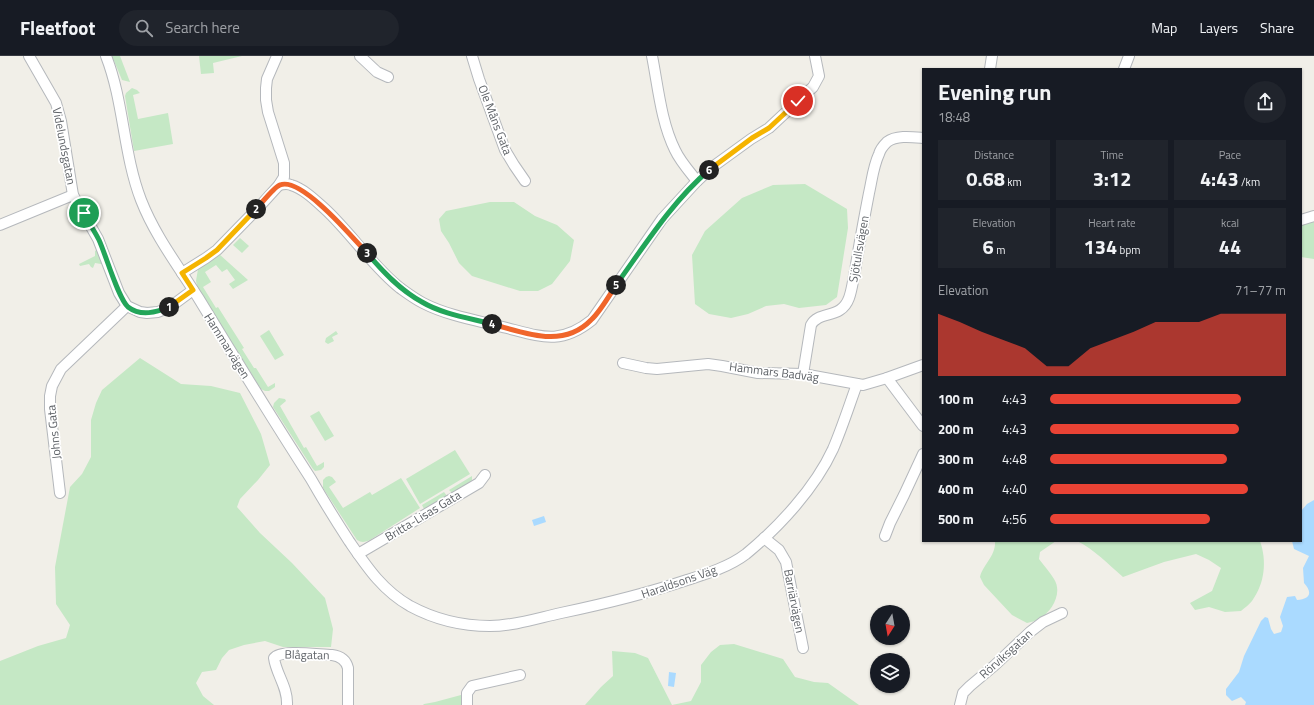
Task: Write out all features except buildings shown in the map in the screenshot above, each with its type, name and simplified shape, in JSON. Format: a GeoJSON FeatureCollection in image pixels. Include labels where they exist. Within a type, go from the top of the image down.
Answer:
{"type":"FeatureCollection","features":[{"type":"Feature","properties":{"kind":"street","name":"Videlundsgatan"},"geometry":{"type":"LineString","coordinates":[[29,56],[56,103],[61,121],[73,195],[98,239],[119,293],[128,306]]}},
{"type":"Feature","properties":{"kind":"street","name":"Hammarvägen"},"geometry":{"type":"LineString","coordinates":[[106,56],[116,88],[133,175],[141,200],[164,245],[366,566],[380,583],[409,605]]}},
{"type":"Feature","properties":{"kind":"street"},"geometry":{"type":"LineString","coordinates":[[182,273],[217,250],[279,185],[284,177],[284,163],[268,112],[266,88],[267,79],[277,56]]}},
{"type":"Feature","properties":{"kind":"street"},"geometry":{"type":"LineString","coordinates":[[360,56],[377,72],[388,77]]}},
{"type":"Feature","properties":{"kind":"street","name":"Ole Måns Gata"},"geometry":{"type":"LineString","coordinates":[[472,56],[505,150],[525,181]]}},
{"type":"Feature","properties":{"kind":"street"},"geometry":{"type":"LineString","coordinates":[[652,56],[665,126],[670,141],[683,163],[697,181]]}},
{"type":"Feature","properties":{"kind":"street"},"geometry":{"type":"LineString","coordinates":[[279,185],[291,185],[317,201],[391,280],[423,303],[450,313],[537,336],[555,337],[573,332],[592,320],[662,219],[697,181],[717,164],[769,128],[813,87],[819,76],[815,56]]}},
{"type":"Feature","properties":{"kind":"street"},"geometry":{"type":"LineString","coordinates":[[990,68],[992,56]]}},
{"type":"Feature","properties":{"kind":"street"},"geometry":{"type":"LineString","coordinates":[[1124,68],[1129,56]]}},
{"type":"Feature","properties":{"kind":"street","name":"Sjötullsvägen"},"geometry":{"type":"LineString","coordinates":[[803,374],[811,325],[813,322],[822,317],[841,311],[850,297],[862,229],[875,165],[879,153],[888,141],[893,139],[922,138]]}},
{"type":"Feature","properties":{"kind":"street","name":"Videlundsgatan"},"geometry":{"type":"LineString","coordinates":[[0,225],[73,195]]}},
{"type":"Feature","properties":{"kind":"street"},"geometry":{"type":"LineString","coordinates":[[1302,220],[1314,216]]}},
{"type":"Feature","properties":{"kind":"street"},"geometry":{"type":"LineString","coordinates":[[128,306],[140,312],[158,312],[170,306],[193,290]]}},
{"type":"Feature","properties":{"kind":"street","name":"Johns Gata"},"geometry":{"type":"LineString","coordinates":[[60,494],[50,409],[52,386],[61,369],[128,306]]}},
{"type":"Feature","properties":{"kind":"street","name":"Hammars Badväg"},"geometry":{"type":"LineString","coordinates":[[623,363],[652,368],[708,364],[758,373],[803,374],[856,384],[869,384],[922,365]]}},
{"type":"Feature","properties":{"kind":"street"},"geometry":{"type":"LineString","coordinates":[[887,378],[922,425]]}},
{"type":"Feature","properties":{"kind":"street","name":"Haraldsons Väg"},"geometry":{"type":"LineString","coordinates":[[409,605],[436,617],[454,622],[488,626],[514,624],[650,592],[700,576],[736,560],[764,538],[803,496],[825,464],[840,431],[856,384]]}},
{"type":"Feature","properties":{"kind":"street"},"geometry":{"type":"LineString","coordinates":[[885,536],[922,456]]}},
{"type":"Feature","properties":{"kind":"street","name":"Britta-Lisas Gata"},"geometry":{"type":"LineString","coordinates":[[358,554],[479,483],[485,475]]}},
{"type":"Feature","properties":{"kind":"street","name":"Barriärvägen"},"geometry":{"type":"LineString","coordinates":[[764,538],[779,550],[786,562],[803,648]]}},
{"type":"Feature","properties":{"kind":"street","name":"Rörviksgatan"},"geometry":{"type":"LineString","coordinates":[[960,705],[963,693],[970,686],[1030,632],[1043,622],[1062,613]]}},
{"type":"Feature","properties":{"kind":"street","name":"Blågatan"},"geometry":{"type":"LineString","coordinates":[[287,705],[286,691],[274,663],[274,658],[276,655],[286,653],[332,655],[342,658],[347,663],[348,668],[348,705]]}},
{"type":"Feature","properties":{"kind":"street"},"geometry":{"type":"LineString","coordinates":[[467,705],[467,693],[472,686],[520,675]]}},
{"type":"Feature","properties":{"kind":"green space"},"geometry":{"type":"Polygon","coordinates":[[[112,56],[120,56],[130,82],[122,80],[112,56]]]}},
{"type":"Feature","properties":{"kind":"green space"},"geometry":{"type":"Polygon","coordinates":[[[199,56],[242,56],[213,63],[214,73],[201,74],[199,56]]]}},
{"type":"Feature","properties":{"kind":"green space"},"geometry":{"type":"Polygon","coordinates":[[[132,88],[140,93],[133,95],[138,119],[168,113],[173,144],[134,151],[125,96],[126,93],[132,88]]]}},
{"type":"Feature","properties":{"kind":"green space"},"geometry":{"type":"Polygon","coordinates":[[[805,184],[847,209],[848,228],[837,297],[826,305],[799,308],[784,304],[766,306],[748,314],[731,318],[709,314],[695,304],[692,255],[705,231],[742,198],[773,185],[805,184]]]}},
{"type":"Feature","properties":{"kind":"green space"},"geometry":{"type":"Polygon","coordinates":[[[490,202],[514,202],[535,216],[557,225],[574,240],[570,261],[552,284],[538,291],[520,291],[472,276],[459,263],[441,231],[439,219],[446,211],[490,202]]]}},
{"type":"Feature","properties":{"kind":"green space"},"geometry":{"type":"Polygon","coordinates":[[[1314,219],[1314,259],[1302,257],[1302,223],[1314,219]]]}},
{"type":"Feature","properties":{"kind":"green space"},"geometry":{"type":"Polygon","coordinates":[[[240,238],[249,246],[242,253],[233,245],[240,238]]]}},
{"type":"Feature","properties":{"kind":"green space"},"geometry":{"type":"Polygon","coordinates":[[[99,248],[105,261],[101,264],[95,263],[93,268],[89,264],[80,266],[79,264],[95,256],[95,251],[99,248]]]}},
{"type":"Feature","properties":{"kind":"green space"},"geometry":{"type":"Polygon","coordinates":[[[219,254],[248,280],[233,289],[229,284],[235,280],[227,269],[222,272],[216,265],[205,272],[211,282],[203,287],[216,308],[218,307],[244,348],[242,349],[268,387],[275,383],[275,387],[269,391],[261,389],[198,289],[196,281],[198,269],[219,254]]]}},
{"type":"Feature","properties":{"kind":"green space"},"geometry":{"type":"Polygon","coordinates":[[[269,330],[284,355],[275,360],[260,336],[269,330]]]}},
{"type":"Feature","properties":{"kind":"green space"},"geometry":{"type":"Polygon","coordinates":[[[336,331],[338,334],[332,337],[334,341],[328,344],[325,342],[326,338],[336,331]]]}},
{"type":"Feature","properties":{"kind":"green space"},"geometry":{"type":"Polygon","coordinates":[[[140,358],[181,384],[211,386],[240,393],[261,434],[270,465],[240,499],[237,507],[260,533],[292,563],[325,598],[333,629],[331,647],[283,647],[265,641],[244,645],[229,650],[222,658],[216,670],[202,672],[196,683],[203,696],[214,705],[0,705],[0,661],[38,646],[66,638],[70,625],[56,604],[55,567],[70,487],[82,474],[91,457],[91,420],[102,390],[140,358]]]}},
{"type":"Feature","properties":{"kind":"green space"},"geometry":{"type":"Polygon","coordinates":[[[279,398],[285,399],[286,401],[280,406],[304,448],[306,447],[317,466],[324,462],[324,467],[321,470],[315,471],[313,469],[273,407],[274,403],[279,398]]]}},
{"type":"Feature","properties":{"kind":"green space"},"geometry":{"type":"Polygon","coordinates":[[[319,411],[334,436],[325,441],[310,416],[319,411]]]}},
{"type":"Feature","properties":{"kind":"green space"},"geometry":{"type":"Polygon","coordinates":[[[455,450],[470,474],[420,504],[406,479],[455,450]]]}},
{"type":"Feature","properties":{"kind":"green space"},"geometry":{"type":"Polygon","coordinates":[[[329,476],[336,482],[329,487],[343,508],[370,492],[372,495],[401,478],[420,508],[370,540],[360,542],[357,540],[323,488],[323,480],[329,476]]]}},
{"type":"Feature","properties":{"kind":"green space"},"geometry":{"type":"Polygon","coordinates":[[[472,476],[471,482],[452,493],[449,490],[472,476]]]}},
{"type":"Feature","properties":{"kind":"green space"},"geometry":{"type":"Polygon","coordinates":[[[444,492],[447,496],[424,509],[422,505],[444,492]]]}},
{"type":"Feature","properties":{"kind":"green space"},"geometry":{"type":"Polygon","coordinates":[[[995,542],[1055,542],[1040,552],[1039,559],[1054,579],[1057,590],[1055,602],[1044,616],[1027,623],[1012,615],[984,585],[980,577],[994,551],[995,542]]]}},
{"type":"Feature","properties":{"kind":"green space"},"geometry":{"type":"Polygon","coordinates":[[[1079,542],[1260,542],[1264,556],[1264,572],[1260,587],[1252,601],[1241,611],[1225,612],[1209,607],[1195,610],[1190,603],[1212,591],[1221,568],[1209,560],[1196,554],[1164,562],[1123,577],[1096,553],[1079,542]]]}},
{"type":"Feature","properties":{"kind":"green space"},"geometry":{"type":"Polygon","coordinates":[[[734,644],[783,659],[795,677],[814,682],[828,683],[859,705],[672,705],[691,701],[701,682],[701,665],[711,652],[720,645],[734,644]]]}},
{"type":"Feature","properties":{"kind":"green space"},"geometry":{"type":"Polygon","coordinates":[[[612,651],[635,653],[648,658],[672,705],[585,705],[613,676],[612,651]]]}},
{"type":"Feature","properties":{"kind":"green space"},"geometry":{"type":"Polygon","coordinates":[[[461,695],[462,705],[423,705],[424,704],[461,695]]]}},
{"type":"Feature","properties":{"kind":"water"},"geometry":{"type":"Polygon","coordinates":[[[1314,500],[1314,705],[1245,705],[1246,702],[1241,697],[1232,701],[1226,695],[1226,689],[1239,672],[1244,656],[1261,621],[1265,617],[1268,618],[1274,634],[1281,632],[1283,626],[1280,617],[1287,597],[1295,596],[1297,600],[1305,598],[1309,595],[1309,590],[1304,583],[1303,568],[1309,556],[1294,549],[1292,542],[1302,542],[1302,510],[1307,504],[1314,500]]]}},
{"type":"Feature","properties":{"kind":"water"},"geometry":{"type":"Polygon","coordinates":[[[544,516],[546,522],[534,526],[532,520],[544,516]]]}},
{"type":"Feature","properties":{"kind":"water"},"geometry":{"type":"Polygon","coordinates":[[[669,672],[676,673],[674,687],[668,686],[669,672]]]}},
{"type":"Feature","properties":{"kind":"route"},"geometry":{"type":"LineString","coordinates":[[84,213],[107,259],[119,293],[128,306],[133,310],[140,312],[158,312],[170,306],[193,290],[182,273],[217,250],[233,235],[279,185],[285,184],[298,188],[317,201],[355,239],[391,280],[400,288],[423,303],[450,313],[537,336],[563,336],[583,327],[592,320],[662,219],[697,181],[711,168],[752,138],[769,128],[798,101]]}}]}
